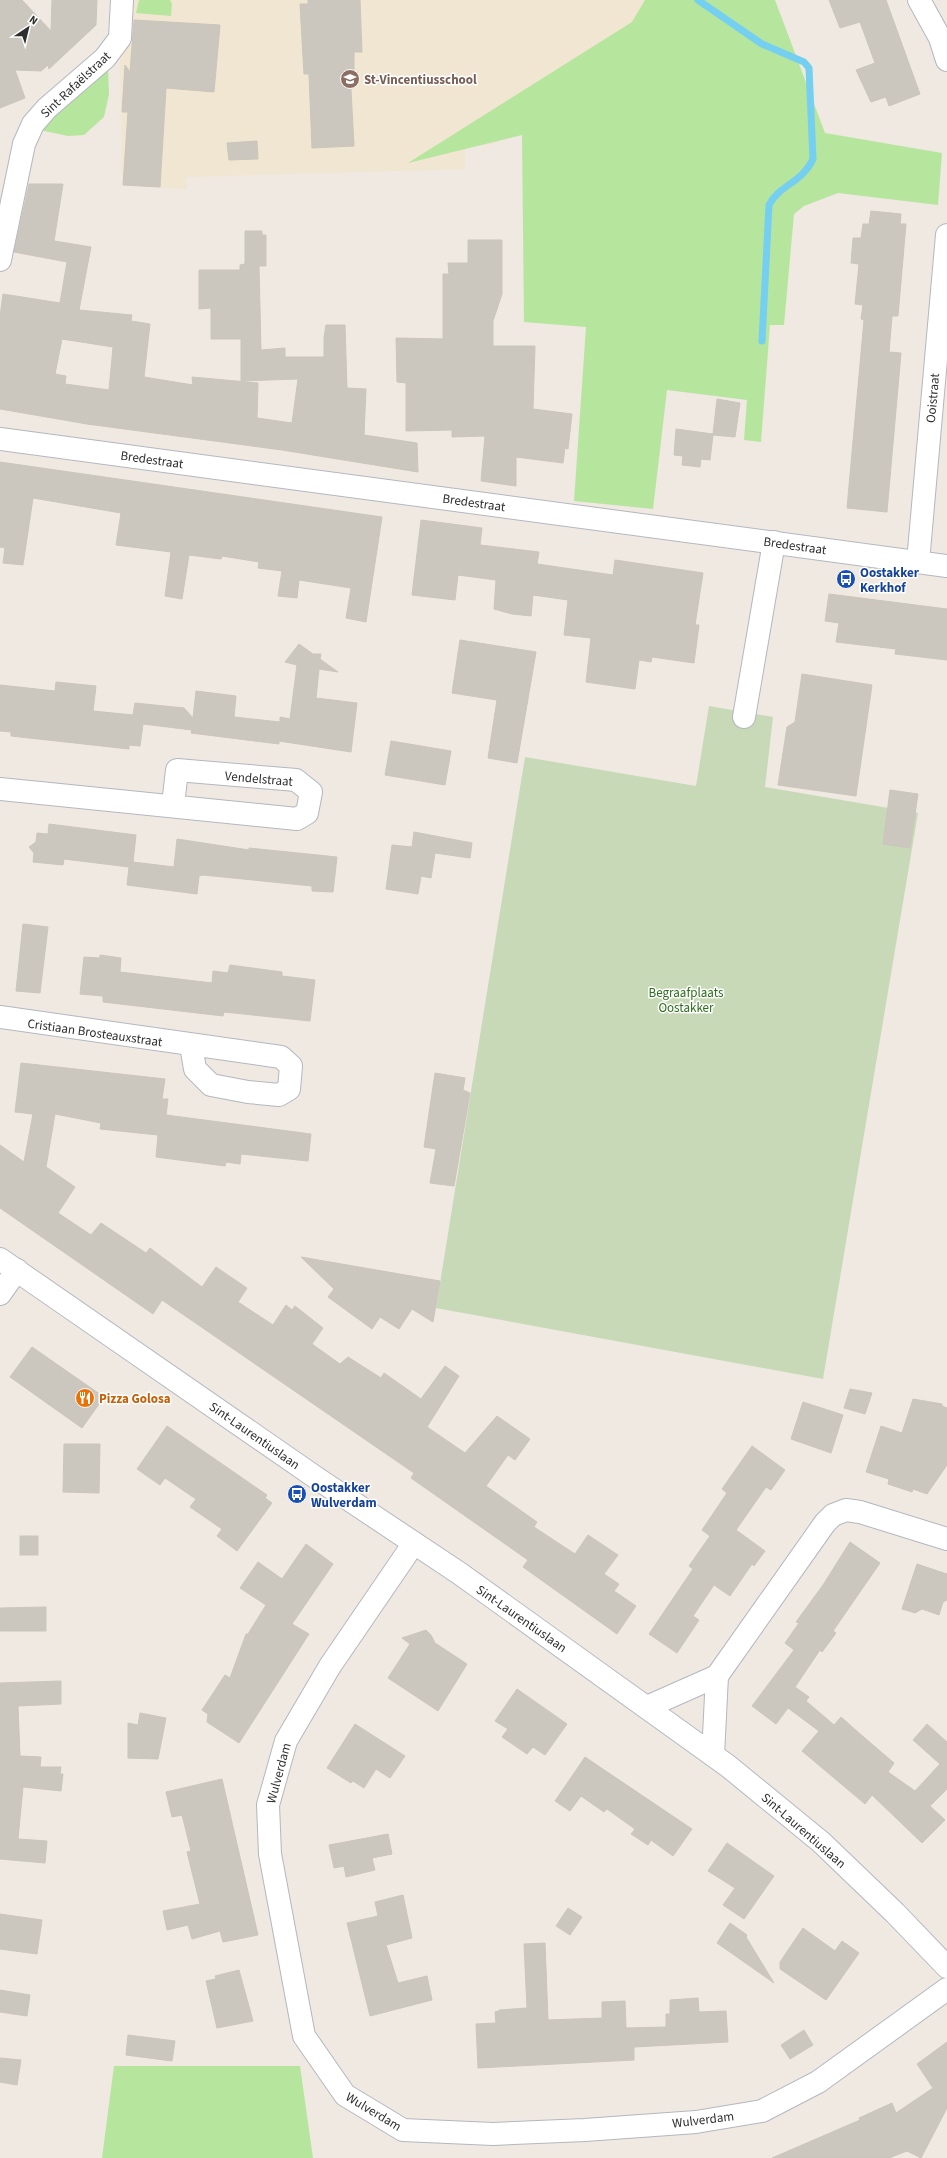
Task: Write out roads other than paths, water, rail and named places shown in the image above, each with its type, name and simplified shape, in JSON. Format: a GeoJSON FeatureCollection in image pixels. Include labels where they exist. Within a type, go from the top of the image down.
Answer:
{"type":"FeatureCollection","features":[{"type":"Feature","properties":{"kind":"street","name":"Sint-Rafaëlstraat"},"geometry":{"type":"LineString","coordinates":[[0,260],[24,144],[33,124],[47,108],[105,58],[120,38],[122,0]]}},
{"type":"Feature","properties":{"kind":"street"},"geometry":{"type":"LineString","coordinates":[[919,0],[944,37],[947,60]]}},
{"type":"Feature","properties":{"kind":"street","name":"Ooistraat"},"geometry":{"type":"LineString","coordinates":[[918,562],[947,235]]}},
{"type":"Feature","properties":{"kind":"street","name":"Bredestraat"},"geometry":{"type":"LineString","coordinates":[[0,439],[947,566]]}},
{"type":"Feature","properties":{"kind":"street"},"geometry":{"type":"LineString","coordinates":[[744,717],[774,542]]}},
{"type":"Feature","properties":{"kind":"street","name":"Vendelstraat"},"geometry":{"type":"LineString","coordinates":[[0,789],[173,805],[297,819],[307,812],[311,792],[296,780],[177,770],[173,805]]}},
{"type":"Feature","properties":{"kind":"street","name":"Cristiaan Brosteauxstraat"},"geometry":{"type":"LineString","coordinates":[[0,1018],[191,1045]]}},
{"type":"Feature","properties":{"kind":"street"},"geometry":{"type":"LineString","coordinates":[[0,1294],[8,1265]]}},
{"type":"Feature","properties":{"kind":"street","name":"Sint-Laurentiuslaan"},"geometry":{"type":"LineString","coordinates":[[8,1265],[318,1479],[414,1543],[648,1707],[713,1755],[821,1842],[895,1913],[947,1968]]}},
{"type":"Feature","properties":{"kind":"street"},"geometry":{"type":"LineString","coordinates":[[648,1707],[717,1676],[810,1542],[833,1516],[846,1510],[860,1512],[947,1539]]}},
{"type":"Feature","properties":{"kind":"street","name":"Wulverdam"},"geometry":{"type":"LineString","coordinates":[[414,1543],[330,1666],[286,1741],[268,1805],[270,1854],[304,2036],[345,2095],[403,2130],[493,2134],[585,2130],[696,2122],[762,2111],[818,2082],[947,1989]]}},
{"type":"Feature","properties":{"kind":"street"},"geometry":{"type":"LineString","coordinates":[[713,1755],[717,1676]]}},
{"type":"Feature","properties":{"kind":"waterway"},"geometry":{"type":"LineString","coordinates":[[698,0],[762,44],[804,62],[809,68],[813,159],[803,174],[773,198],[769,205],[762,341]]}},
{"type":"Feature","properties":{"kind":"place","name":"St-Vincentiusschool"},"geometry":{"type":"Point","coordinates":[350,79]}},
{"type":"Feature","properties":{"kind":"place","name":"Oostakker Kerkhof"},"geometry":{"type":"Point","coordinates":[846,579]}},
{"type":"Feature","properties":{"kind":"place","name":"Pizza Golosa"},"geometry":{"type":"Point","coordinates":[85,1398]}},
{"type":"Feature","properties":{"kind":"place","name":"Oostakker Wulverdam"},"geometry":{"type":"Point","coordinates":[297,1494]}},
{"type":"Feature","properties":{"kind":"park label","name":"Begraafplaats Oostakker"},"geometry":{"type":"Point","coordinates":[686,1000]}}]}
